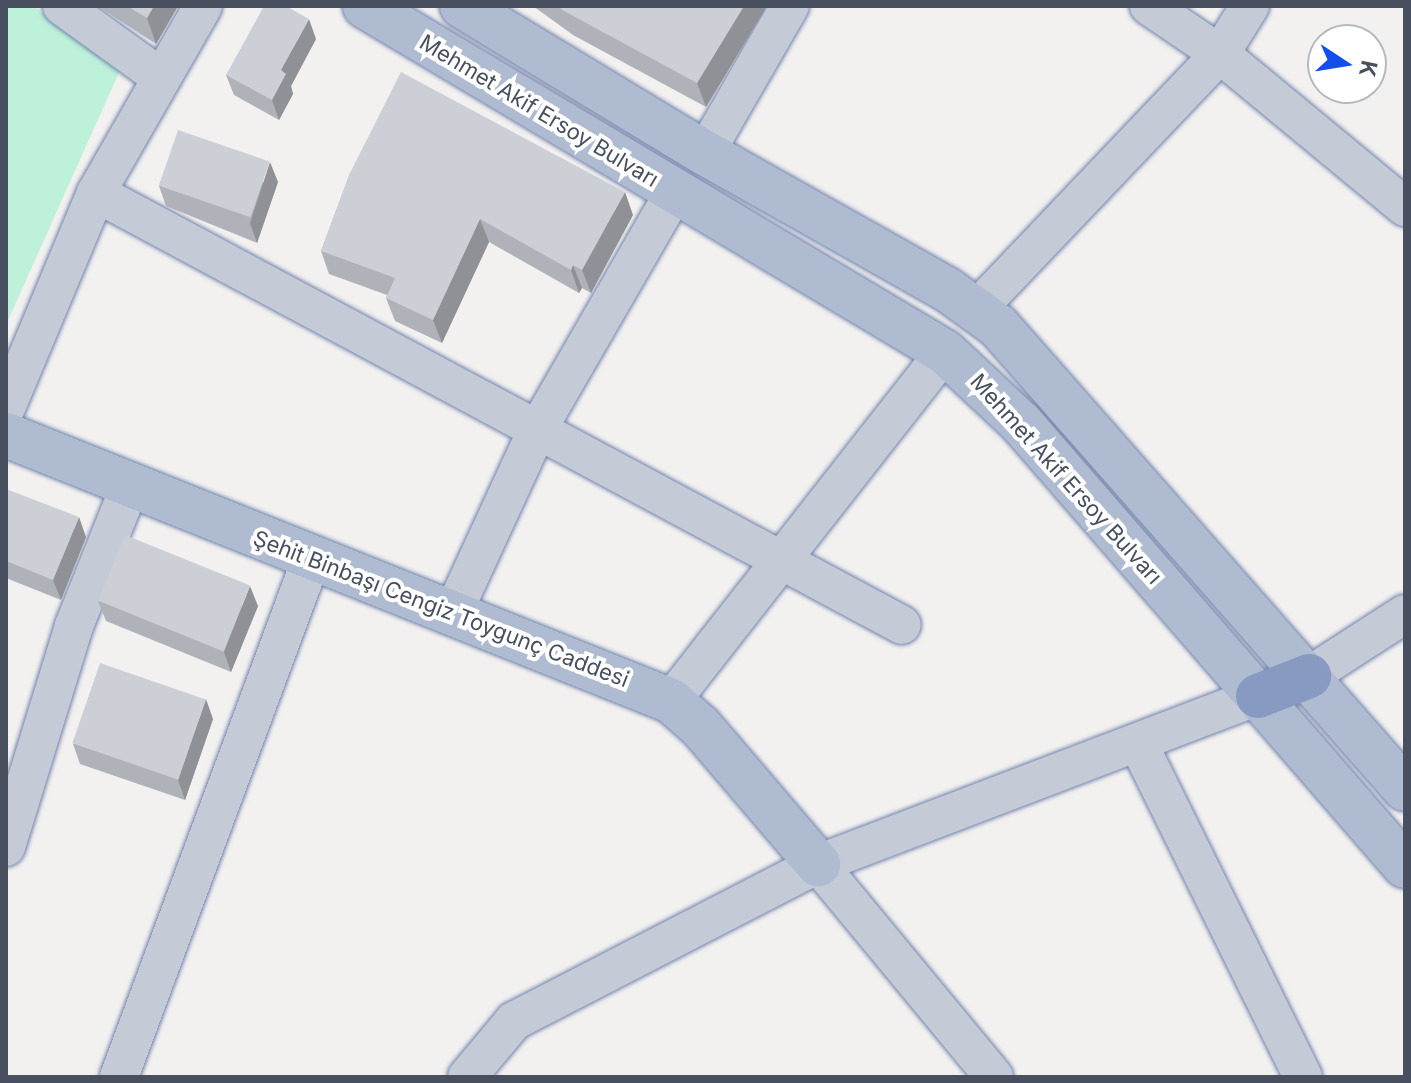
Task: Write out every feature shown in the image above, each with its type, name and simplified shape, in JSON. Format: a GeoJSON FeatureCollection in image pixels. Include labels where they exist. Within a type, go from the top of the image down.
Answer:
{"type":"FeatureCollection","features":[{"type":"Feature","properties":{"kind":"highway"},"geometry":{"type":"LineString","coordinates":[[1258,696],[1309,676]]}},
{"type":"Feature","properties":{"kind":"main road","name":"Mehmet Akif Ersoy Bulvarı"},"geometry":{"type":"LineString","coordinates":[[365,6],[674,193],[918,331],[945,352],[1021,423],[1405,866]]}},
{"type":"Feature","properties":{"kind":"main road"},"geometry":{"type":"LineString","coordinates":[[462,6],[705,153],[977,309],[1016,344],[1405,789]]}},
{"type":"Feature","properties":{"kind":"main road","name":"Şehit Binbaşı Cengiz Toygunç Caddesi"},"geometry":{"type":"LineString","coordinates":[[6,435],[311,560],[671,701],[700,726],[818,864]]}},
{"type":"Feature","properties":{"kind":"street"},"geometry":{"type":"LineString","coordinates":[[62,6],[159,76]]}},
{"type":"Feature","properties":{"kind":"street"},"geometry":{"type":"LineString","coordinates":[[6,408],[96,193],[159,76],[203,6]]}},
{"type":"Feature","properties":{"kind":"street"},"geometry":{"type":"LineString","coordinates":[[705,153],[790,6]]}},
{"type":"Feature","properties":{"kind":"street"},"geometry":{"type":"LineString","coordinates":[[1149,6],[1220,54],[1405,207]]}},
{"type":"Feature","properties":{"kind":"street"},"geometry":{"type":"LineString","coordinates":[[977,309],[1220,54],[1250,6]]}},
{"type":"Feature","properties":{"kind":"street"},"geometry":{"type":"LineString","coordinates":[[96,193],[536,432],[902,625]]}},
{"type":"Feature","properties":{"kind":"street"},"geometry":{"type":"LineString","coordinates":[[452,615],[536,432],[674,193]]}},
{"type":"Feature","properties":{"kind":"street"},"geometry":{"type":"LineString","coordinates":[[671,701],[784,563],[945,352]]}},
{"type":"Feature","properties":{"kind":"street"},"geometry":{"type":"LineString","coordinates":[[6,847],[74,626],[130,486]]}},
{"type":"Feature","properties":{"kind":"street"},"geometry":{"type":"LineString","coordinates":[[119,1077],[311,560]]}},
{"type":"Feature","properties":{"kind":"street"},"geometry":{"type":"LineString","coordinates":[[1309,676],[1405,614]]}},
{"type":"Feature","properties":{"kind":"street"},"geometry":{"type":"LineString","coordinates":[[467,1077],[514,1021],[818,864],[1139,745],[1258,696]]}},
{"type":"Feature","properties":{"kind":"street"},"geometry":{"type":"LineString","coordinates":[[1139,745],[1303,1077]]}},
{"type":"Feature","properties":{"kind":"street"},"geometry":{"type":"LineString","coordinates":[[818,864],[994,1077]]}},
{"type":"Feature","properties":{"kind":"green space"},"geometry":{"type":"Polygon","coordinates":[[[6,6],[33,6],[121,68],[6,325],[6,6]]]}},
{"type":"Feature","properties":{"kind":"building"},"geometry":{"type":"Polygon","coordinates":[[[127,6],[154,6],[147,18],[127,6]]]}},
{"type":"Feature","properties":{"kind":"building"},"geometry":{"type":"Polygon","coordinates":[[[264,6],[286,6],[309,19],[281,70],[286,74],[272,100],[226,75],[264,6]]]}},
{"type":"Feature","properties":{"kind":"building"},"geometry":{"type":"Polygon","coordinates":[[[557,6],[744,6],[697,83],[557,6]]]}},
{"type":"Feature","properties":{"kind":"building"},"geometry":{"type":"Polygon","coordinates":[[[401,72],[625,192],[582,270],[573,265],[571,270],[480,219],[433,320],[386,298],[395,278],[321,251],[350,173],[401,72]]]}},
{"type":"Feature","properties":{"kind":"building"},"geometry":{"type":"Polygon","coordinates":[[[178,130],[270,162],[251,217],[159,186],[178,130]]]}},
{"type":"Feature","properties":{"kind":"building"},"geometry":{"type":"Polygon","coordinates":[[[6,489],[79,517],[53,580],[6,561],[6,489]]]}},
{"type":"Feature","properties":{"kind":"building"},"geometry":{"type":"Polygon","coordinates":[[[125,535],[250,586],[224,651],[98,601],[125,535]]]}},
{"type":"Feature","properties":{"kind":"building"},"geometry":{"type":"Polygon","coordinates":[[[100,663],[206,699],[178,780],[72,743],[100,663]]]}}]}
